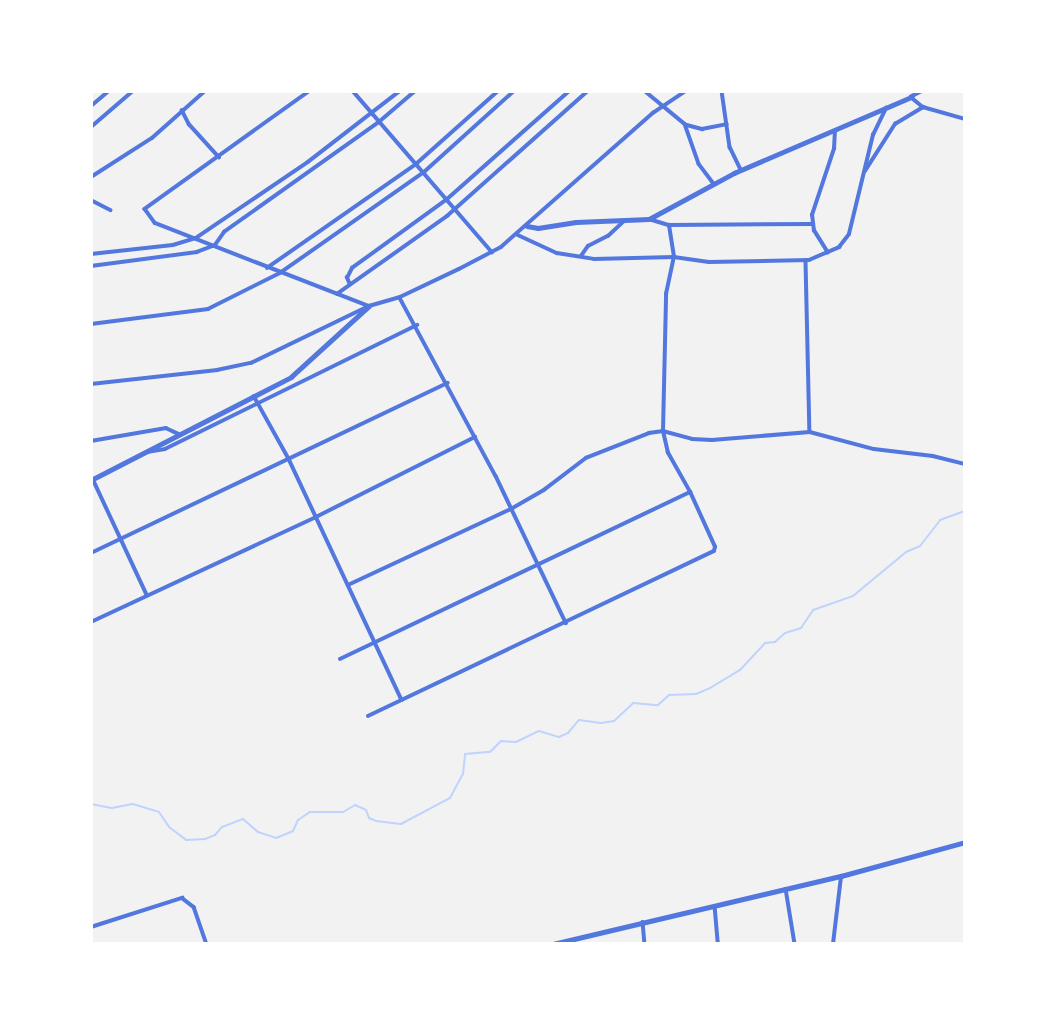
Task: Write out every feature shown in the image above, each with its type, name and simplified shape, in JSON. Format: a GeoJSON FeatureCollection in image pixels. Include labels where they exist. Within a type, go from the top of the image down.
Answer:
{"type":"FeatureCollection","features":[{"type":"Feature","properties":{"kind":"street"},"geometry":{"type":"LineString","coordinates":[[91,107],[109,91]]}},
{"type":"Feature","properties":{"kind":"street"},"geometry":{"type":"LineString","coordinates":[[91,127],[133,91]]}},
{"type":"Feature","properties":{"kind":"street"},"geometry":{"type":"LineString","coordinates":[[91,177],[152,138],[205,91]]}},
{"type":"Feature","properties":{"kind":"street"},"geometry":{"type":"LineString","coordinates":[[310,91],[145,209],[155,223],[369,306]]}},
{"type":"Feature","properties":{"kind":"street"},"geometry":{"type":"LineString","coordinates":[[353,91],[492,252]]}},
{"type":"Feature","properties":{"kind":"street"},"geometry":{"type":"LineString","coordinates":[[91,254],[173,245],[196,238],[373,114],[400,91]]}},
{"type":"Feature","properties":{"kind":"street"},"geometry":{"type":"LineString","coordinates":[[91,266],[197,252],[215,246],[223,232],[380,121],[415,91]]}},
{"type":"Feature","properties":{"kind":"street"},"geometry":{"type":"LineString","coordinates":[[267,268],[416,164],[498,91]]}},
{"type":"Feature","properties":{"kind":"street"},"geometry":{"type":"LineString","coordinates":[[91,324],[208,309],[279,273],[424,172],[514,91]]}},
{"type":"Feature","properties":{"kind":"street"},"geometry":{"type":"LineString","coordinates":[[350,285],[347,278],[352,268],[446,200],[569,91]]}},
{"type":"Feature","properties":{"kind":"street"},"geometry":{"type":"LineString","coordinates":[[337,293],[455,209],[588,91]]}},
{"type":"Feature","properties":{"kind":"street"},"geometry":{"type":"LineString","coordinates":[[645,91],[685,124],[702,129],[727,124]]}},
{"type":"Feature","properties":{"kind":"street"},"geometry":{"type":"LineString","coordinates":[[91,384],[240,366],[302,341],[369,306],[400,297],[492,252],[527,226],[663,105],[686,91]]}},
{"type":"Feature","properties":{"kind":"street"},"geometry":{"type":"LineString","coordinates":[[722,91],[730,147],[741,170]]}},
{"type":"Feature","properties":{"kind":"street"},"geometry":{"type":"LineString","coordinates":[[527,226],[538,228],[576,222],[649,219],[741,170],[923,91]]}},
{"type":"Feature","properties":{"kind":"street"},"geometry":{"type":"LineString","coordinates":[[911,97],[923,107],[965,119]]}},
{"type":"Feature","properties":{"kind":"street"},"geometry":{"type":"LineString","coordinates":[[864,173],[895,124],[923,107]]}},
{"type":"Feature","properties":{"kind":"street"},"geometry":{"type":"LineString","coordinates":[[517,234],[557,253],[581,257],[674,257],[709,262],[806,261],[839,247],[849,234],[873,135],[886,108]]}},
{"type":"Feature","properties":{"kind":"street"},"geometry":{"type":"LineString","coordinates":[[182,110],[189,124],[219,157]]}},
{"type":"Feature","properties":{"kind":"street"},"geometry":{"type":"LineString","coordinates":[[685,124],[699,164],[714,184]]}},
{"type":"Feature","properties":{"kind":"street"},"geometry":{"type":"LineString","coordinates":[[828,253],[812,224],[815,204],[834,149],[835,131]]}},
{"type":"Feature","properties":{"kind":"street"},"geometry":{"type":"LineString","coordinates":[[91,200],[111,210]]}},
{"type":"Feature","properties":{"kind":"street"},"geometry":{"type":"LineString","coordinates":[[649,219],[669,225],[812,224]]}},
{"type":"Feature","properties":{"kind":"street"},"geometry":{"type":"LineString","coordinates":[[581,257],[588,246],[608,236],[624,222]]}},
{"type":"Feature","properties":{"kind":"street"},"geometry":{"type":"LineString","coordinates":[[368,716],[714,551],[715,547],[691,492],[668,453],[663,431],[666,294],[674,257],[669,225]]}},
{"type":"Feature","properties":{"kind":"street"},"geometry":{"type":"LineString","coordinates":[[806,261],[810,432]]}},
{"type":"Feature","properties":{"kind":"street"},"geometry":{"type":"LineString","coordinates":[[400,297],[512,509],[566,623]]}},
{"type":"Feature","properties":{"kind":"street"},"geometry":{"type":"LineString","coordinates":[[147,595],[92,479],[295,374],[369,306]]}},
{"type":"Feature","properties":{"kind":"street"},"geometry":{"type":"LineString","coordinates":[[145,453],[165,449],[417,325]]}},
{"type":"Feature","properties":{"kind":"street"},"geometry":{"type":"LineString","coordinates":[[91,553],[447,383]]}},
{"type":"Feature","properties":{"kind":"street"},"geometry":{"type":"LineString","coordinates":[[254,396],[289,459],[402,700]]}},
{"type":"Feature","properties":{"kind":"street"},"geometry":{"type":"LineString","coordinates":[[91,441],[166,428],[179,434]]}},
{"type":"Feature","properties":{"kind":"street"},"geometry":{"type":"LineString","coordinates":[[348,585],[512,509],[544,490],[586,458],[649,433],[663,431],[692,439],[712,440],[810,432],[874,449],[933,456],[965,464]]}},
{"type":"Feature","properties":{"kind":"street"},"geometry":{"type":"LineString","coordinates":[[91,622],[316,517],[475,437]]}},
{"type":"Feature","properties":{"kind":"street"},"geometry":{"type":"LineString","coordinates":[[340,659],[375,640],[691,492]]}},
{"type":"Feature","properties":{"kind":"street"},"geometry":{"type":"LineString","coordinates":[[552,944],[571,942],[643,922],[841,876],[965,842]]}},
{"type":"Feature","properties":{"kind":"street"},"geometry":{"type":"LineString","coordinates":[[833,944],[841,876]]}},
{"type":"Feature","properties":{"kind":"street"},"geometry":{"type":"LineString","coordinates":[[786,888],[795,944]]}},
{"type":"Feature","properties":{"kind":"street"},"geometry":{"type":"LineString","coordinates":[[91,927],[182,898],[191,901],[207,944]]}},
{"type":"Feature","properties":{"kind":"street"},"geometry":{"type":"LineString","coordinates":[[715,906],[718,944]]}},
{"type":"Feature","properties":{"kind":"street"},"geometry":{"type":"LineString","coordinates":[[643,922],[645,944]]}},
{"type":"Feature","properties":{"kind":"waterway"},"geometry":{"type":"LineString","coordinates":[[91,804],[112,808],[133,804],[159,812],[169,827],[186,840],[205,839],[215,835],[222,827],[243,819],[258,832],[276,838],[293,831],[298,820],[310,812],[343,812],[355,805],[366,810],[369,818],[376,821],[401,824],[450,798],[463,774],[465,754],[490,752],[501,741],[516,742],[539,731],[559,737],[568,733],[579,720],[601,723],[614,721],[633,703],[658,705],[669,695],[696,694],[710,688],[740,670],[765,643],[775,642],[785,633],[801,628],[813,610],[853,596],[906,552],[920,546],[940,520],[965,511]]}}]}
